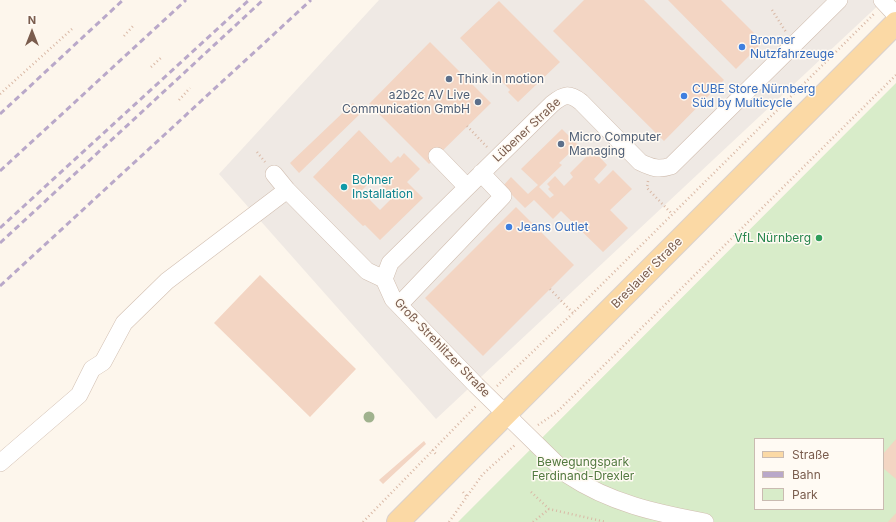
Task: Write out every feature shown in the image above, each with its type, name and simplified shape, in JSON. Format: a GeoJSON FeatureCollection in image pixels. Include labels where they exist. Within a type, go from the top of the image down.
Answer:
{"type":"FeatureCollection","features":[{"type":"Feature","properties":{"kind":"main road","name":"Breslauer Straße"},"geometry":{"type":"LineString","coordinates":[[398,522],[896,23]]}},
{"type":"Feature","properties":{"kind":"street"},"geometry":{"type":"LineString","coordinates":[[650,167],[661,169],[671,166],[839,0]]}},
{"type":"Feature","properties":{"kind":"street","name":"Lübener Straße"},"geometry":{"type":"LineString","coordinates":[[384,279],[390,263],[552,104],[562,96],[573,96],[581,102],[640,162],[650,167]]}},
{"type":"Feature","properties":{"kind":"street"},"geometry":{"type":"LineString","coordinates":[[437,156],[467,187]]}},
{"type":"Feature","properties":{"kind":"street"},"geometry":{"type":"LineString","coordinates":[[399,305],[503,196],[481,173]]}},
{"type":"Feature","properties":{"kind":"street"},"geometry":{"type":"LineString","coordinates":[[274,174],[287,190],[367,271],[384,279]]}},
{"type":"Feature","properties":{"kind":"street"},"geometry":{"type":"LineString","coordinates":[[0,463],[79,395],[92,369],[103,362],[124,324],[167,281],[287,190]]}},
{"type":"Feature","properties":{"kind":"street","name":"Groß-Strehlitzer Straße"},"geometry":{"type":"LineString","coordinates":[[384,279],[393,299],[568,475],[586,487],[625,504],[659,514],[705,522]]}},
{"type":"Feature","properties":{"kind":"path"},"geometry":{"type":"LineString","coordinates":[[363,522],[487,395],[888,6]]}},
{"type":"Feature","properties":{"kind":"path"},"geometry":{"type":"LineString","coordinates":[[772,10],[782,27],[796,42]]}},
{"type":"Feature","properties":{"kind":"path"},"geometry":{"type":"LineString","coordinates":[[124,36],[133,26]]}},
{"type":"Feature","properties":{"kind":"path"},"geometry":{"type":"LineString","coordinates":[[0,94],[72,29]]}},
{"type":"Feature","properties":{"kind":"path"},"geometry":{"type":"LineString","coordinates":[[151,67],[162,57]]}},
{"type":"Feature","properties":{"kind":"path"},"geometry":{"type":"LineString","coordinates":[[451,521],[482,475],[526,433],[558,412],[896,75]]}},
{"type":"Feature","properties":{"kind":"path"},"geometry":{"type":"LineString","coordinates":[[179,100],[190,88]]}},
{"type":"Feature","properties":{"kind":"path"},"geometry":{"type":"LineString","coordinates":[[468,126],[497,158]]}},
{"type":"Feature","properties":{"kind":"path"},"geometry":{"type":"LineString","coordinates":[[650,167],[647,188],[672,214]]}},
{"type":"Feature","properties":{"kind":"path"},"geometry":{"type":"LineString","coordinates":[[550,289],[573,313]]}},
{"type":"Feature","properties":{"kind":"path"},"geometry":{"type":"LineString","coordinates":[[432,450],[437,455]]}},
{"type":"Feature","properties":{"kind":"path"},"geometry":{"type":"LineString","coordinates":[[463,492],[467,497]]}},
{"type":"Feature","properties":{"kind":"path"},"geometry":{"type":"LineString","coordinates":[[531,492],[549,509],[606,522]]}},
{"type":"Feature","properties":{"kind":"path"},"geometry":{"type":"LineString","coordinates":[[533,522],[549,509]]}},
{"type":"Feature","properties":{"kind":"shaded area"},"geometry":{"type":"Polygon","coordinates":[[[379,0],[884,0],[436,419],[219,174],[379,0]]]}},
{"type":"Feature","properties":{"kind":"green space","name":"VfL Nürnberg"},"geometry":{"type":"Polygon","coordinates":[[[896,83],[896,522],[458,522],[896,83]]]}},
{"type":"Feature","properties":{"kind":"building"},"geometry":{"type":"Polygon","coordinates":[[[584,0],[644,0],[724,80],[664,141],[553,31],[584,0]]]}},
{"type":"Feature","properties":{"kind":"building"},"geometry":{"type":"Polygon","coordinates":[[[668,0],[721,0],[763,42],[736,69],[668,0]]]}},
{"type":"Feature","properties":{"kind":"building"},"geometry":{"type":"Polygon","coordinates":[[[499,1],[560,62],[518,102],[508,92],[510,90],[460,38],[499,1]]]}},
{"type":"Feature","properties":{"kind":"building"},"geometry":{"type":"Polygon","coordinates":[[[430,42],[491,103],[429,164],[369,104],[430,42]]]}},
{"type":"Feature","properties":{"kind":"building"},"geometry":{"type":"Polygon","coordinates":[[[353,103],[362,112],[299,173],[290,163],[353,103]]]}},
{"type":"Feature","properties":{"kind":"building"},"geometry":{"type":"Polygon","coordinates":[[[562,129],[578,145],[559,163],[562,165],[539,187],[550,198],[554,195],[548,189],[550,187],[547,184],[555,176],[564,186],[573,177],[570,173],[593,150],[607,165],[594,179],[599,184],[613,170],[632,189],[610,210],[628,228],[603,252],[561,211],[553,219],[534,200],[525,208],[503,186],[511,177],[528,194],[538,185],[521,169],[562,129]]]}},
{"type":"Feature","properties":{"kind":"building","name":"Bohner Installation"},"geometry":{"type":"Polygon","coordinates":[[[359,130],[391,163],[398,156],[400,158],[404,153],[420,169],[407,182],[423,198],[380,240],[365,225],[363,226],[313,177],[359,130]],[[374,178],[361,191],[380,210],[393,197],[374,178]]]}},
{"type":"Feature","properties":{"kind":"building"},"geometry":{"type":"Polygon","coordinates":[[[516,207],[574,265],[483,356],[425,298],[516,207]]]}},
{"type":"Feature","properties":{"kind":"building"},"geometry":{"type":"Polygon","coordinates":[[[260,275],[356,369],[310,417],[214,323],[260,275]]]}},
{"type":"Feature","properties":{"kind":"building"},"geometry":{"type":"Polygon","coordinates":[[[896,439],[896,479],[884,469],[884,453],[896,439]]]}},
{"type":"Feature","properties":{"kind":"building"},"geometry":{"type":"Polygon","coordinates":[[[424,441],[426,444],[383,484],[379,480],[424,441]]]}},
{"type":"Feature","properties":{"kind":"building"},"geometry":{"type":"Polygon","coordinates":[[[896,513],[896,522],[888,522],[896,513]]]}},
{"type":"Feature","properties":{"kind":"railway"},"geometry":{"type":"LineString","coordinates":[[0,114],[123,0]]}},
{"type":"Feature","properties":{"kind":"railway"},"geometry":{"type":"LineString","coordinates":[[0,171],[186,0]]}},
{"type":"Feature","properties":{"kind":"railway"},"geometry":{"type":"LineString","coordinates":[[0,228],[249,0]]}},
{"type":"Feature","properties":{"kind":"railway"},"geometry":{"type":"LineString","coordinates":[[0,243],[263,0]]}},
{"type":"Feature","properties":{"kind":"railway"},"geometry":{"type":"LineString","coordinates":[[0,286],[311,0]]}},
{"type":"Feature","properties":{"kind":"place","name":"Bronner Nutzfahrzeuge"},"geometry":{"type":"Point","coordinates":[742,47]}},
{"type":"Feature","properties":{"kind":"place","name":"Think in motion"},"geometry":{"type":"Point","coordinates":[449,79]}},
{"type":"Feature","properties":{"kind":"place","name":"CUBE Store Nürnberg Süd by Multicycle"},"geometry":{"type":"Point","coordinates":[684,96]}},
{"type":"Feature","properties":{"kind":"place","name":"a2b2c AV Live Communication GmbH"},"geometry":{"type":"Point","coordinates":[478,102]}},
{"type":"Feature","properties":{"kind":"place","name":"Micro Computer Managing"},"geometry":{"type":"Point","coordinates":[561,144]}},
{"type":"Feature","properties":{"kind":"place","name":"Bohner Installation"},"geometry":{"type":"Point","coordinates":[344,187]}},
{"type":"Feature","properties":{"kind":"place","name":"Jeans Outlet"},"geometry":{"type":"Point","coordinates":[509,227]}},
{"type":"Feature","properties":{"kind":"place","name":"VfL Nürnberg"},"geometry":{"type":"Point","coordinates":[819,238]}},
{"type":"Feature","properties":{"kind":"park label","name":"Bewegungspark Ferdinand-Drexler"},"geometry":{"type":"Point","coordinates":[583,469]}}]}
